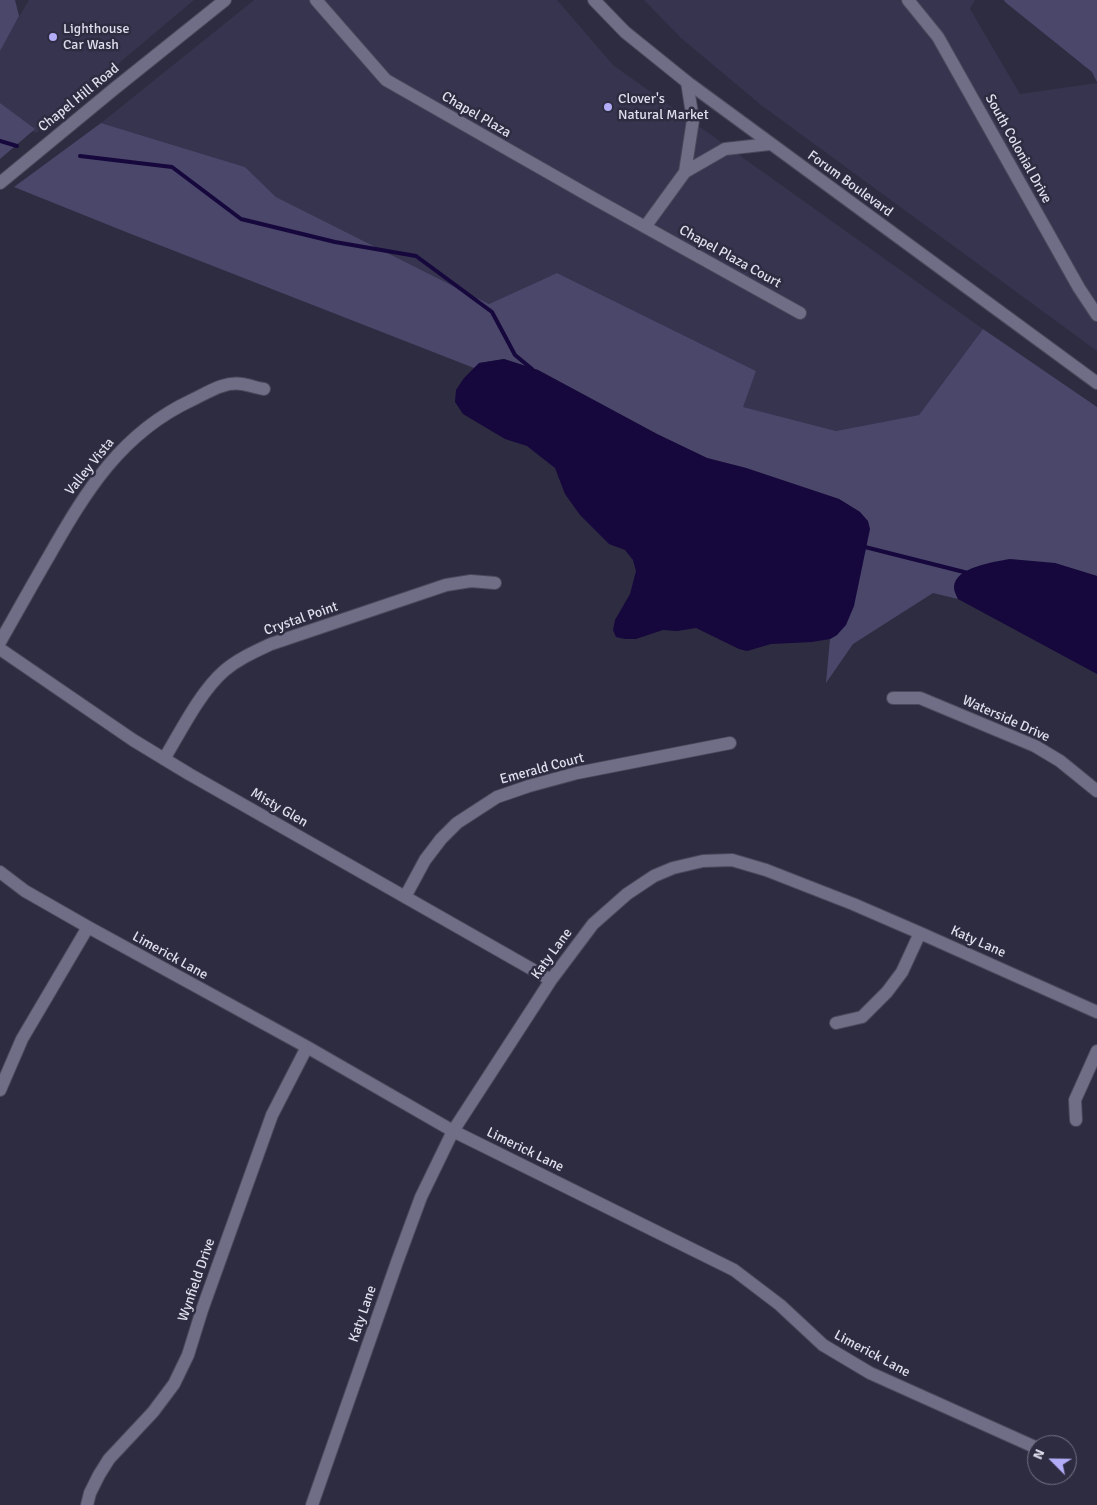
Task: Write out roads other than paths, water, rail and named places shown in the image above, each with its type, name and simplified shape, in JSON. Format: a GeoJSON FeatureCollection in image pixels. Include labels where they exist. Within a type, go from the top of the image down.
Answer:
{"type":"FeatureCollection","features":[{"type":"Feature","properties":{"kind":"street","name":"Chapel Hill Road"},"geometry":{"type":"LineString","coordinates":[[0,183],[114,88],[225,0]]}},
{"type":"Feature","properties":{"kind":"street","name":"Chapel Plaza"},"geometry":{"type":"LineString","coordinates":[[316,0],[386,80],[645,227]]}},
{"type":"Feature","properties":{"kind":"street","name":"Forum Boulevard"},"geometry":{"type":"LineString","coordinates":[[594,0],[626,32],[687,82],[1097,384]]}},
{"type":"Feature","properties":{"kind":"street","name":"South Colonial Drive"},"geometry":{"type":"LineString","coordinates":[[908,0],[938,37],[1079,288],[1097,315]]}},
{"type":"Feature","properties":{"kind":"street"},"geometry":{"type":"LineString","coordinates":[[685,172],[693,120],[687,82]]}},
{"type":"Feature","properties":{"kind":"street"},"geometry":{"type":"LineString","coordinates":[[645,227],[685,172],[725,150],[770,144]]}},
{"type":"Feature","properties":{"kind":"street","name":"Chapel Plaza Court"},"geometry":{"type":"LineString","coordinates":[[645,227],[800,313]]}},
{"type":"Feature","properties":{"kind":"street","name":"Valley Vista"},"geometry":{"type":"LineString","coordinates":[[0,642],[76,508],[100,474],[124,447],[144,429],[172,409],[222,386],[240,384],[264,389]]}},
{"type":"Feature","properties":{"kind":"street","name":"Crystal Point"},"geometry":{"type":"LineString","coordinates":[[164,759],[204,693],[223,672],[244,657],[271,644],[446,585],[471,581],[495,583]]}},
{"type":"Feature","properties":{"kind":"street","name":"Misty Glen"},"geometry":{"type":"LineString","coordinates":[[0,649],[164,759],[551,980]]}},
{"type":"Feature","properties":{"kind":"street","name":"Waterside Drive"},"geometry":{"type":"LineString","coordinates":[[892,698],[920,698],[1035,746],[1060,761],[1097,791]]}},
{"type":"Feature","properties":{"kind":"street","name":"Emerald Court"},"geometry":{"type":"LineString","coordinates":[[405,896],[425,860],[441,838],[457,823],[497,797],[577,773],[730,742]]}},
{"type":"Feature","properties":{"kind":"street","name":"Katy Lane"},"geometry":{"type":"LineString","coordinates":[[312,1505],[400,1254],[422,1197],[453,1131],[551,980],[593,924],[627,894],[654,876],[673,868],[704,861],[732,860],[766,870],[853,904],[1097,1012]]}},
{"type":"Feature","properties":{"kind":"street","name":"Limerick Lane"},"geometry":{"type":"LineString","coordinates":[[0,872],[26,891],[88,927],[453,1131],[734,1270],[780,1305],[823,1345],[870,1373],[1027,1444]]}},
{"type":"Feature","properties":{"kind":"street"},"geometry":{"type":"LineString","coordinates":[[0,1090],[22,1039],[88,927]]}},
{"type":"Feature","properties":{"kind":"street"},"geometry":{"type":"LineString","coordinates":[[836,1023],[862,1017],[888,992],[902,972],[920,933]]}},
{"type":"Feature","properties":{"kind":"street","name":"Wynfield Drive"},"geometry":{"type":"LineString","coordinates":[[87,1505],[90,1493],[109,1459],[153,1412],[178,1377],[188,1355],[202,1310],[272,1116],[307,1048]]}},
{"type":"Feature","properties":{"kind":"street"},"geometry":{"type":"LineString","coordinates":[[1076,1120],[1074,1100],[1097,1051]]}},
{"type":"Feature","properties":{"kind":"waterway"},"geometry":{"type":"LineString","coordinates":[[0,141],[17,146]]}},
{"type":"Feature","properties":{"kind":"waterway"},"geometry":{"type":"LineString","coordinates":[[80,156],[172,167],[241,219],[335,242],[416,256],[492,312],[515,355],[532,369]]}},
{"type":"Feature","properties":{"kind":"waterway"},"geometry":{"type":"LineString","coordinates":[[861,546],[968,573]]}},
{"type":"Feature","properties":{"kind":"place","name":"Lighthouse Car Wash"},"geometry":{"type":"Point","coordinates":[53,37]}},
{"type":"Feature","properties":{"kind":"place","name":"Clover's Natural Market"},"geometry":{"type":"Point","coordinates":[608,107]}}]}
